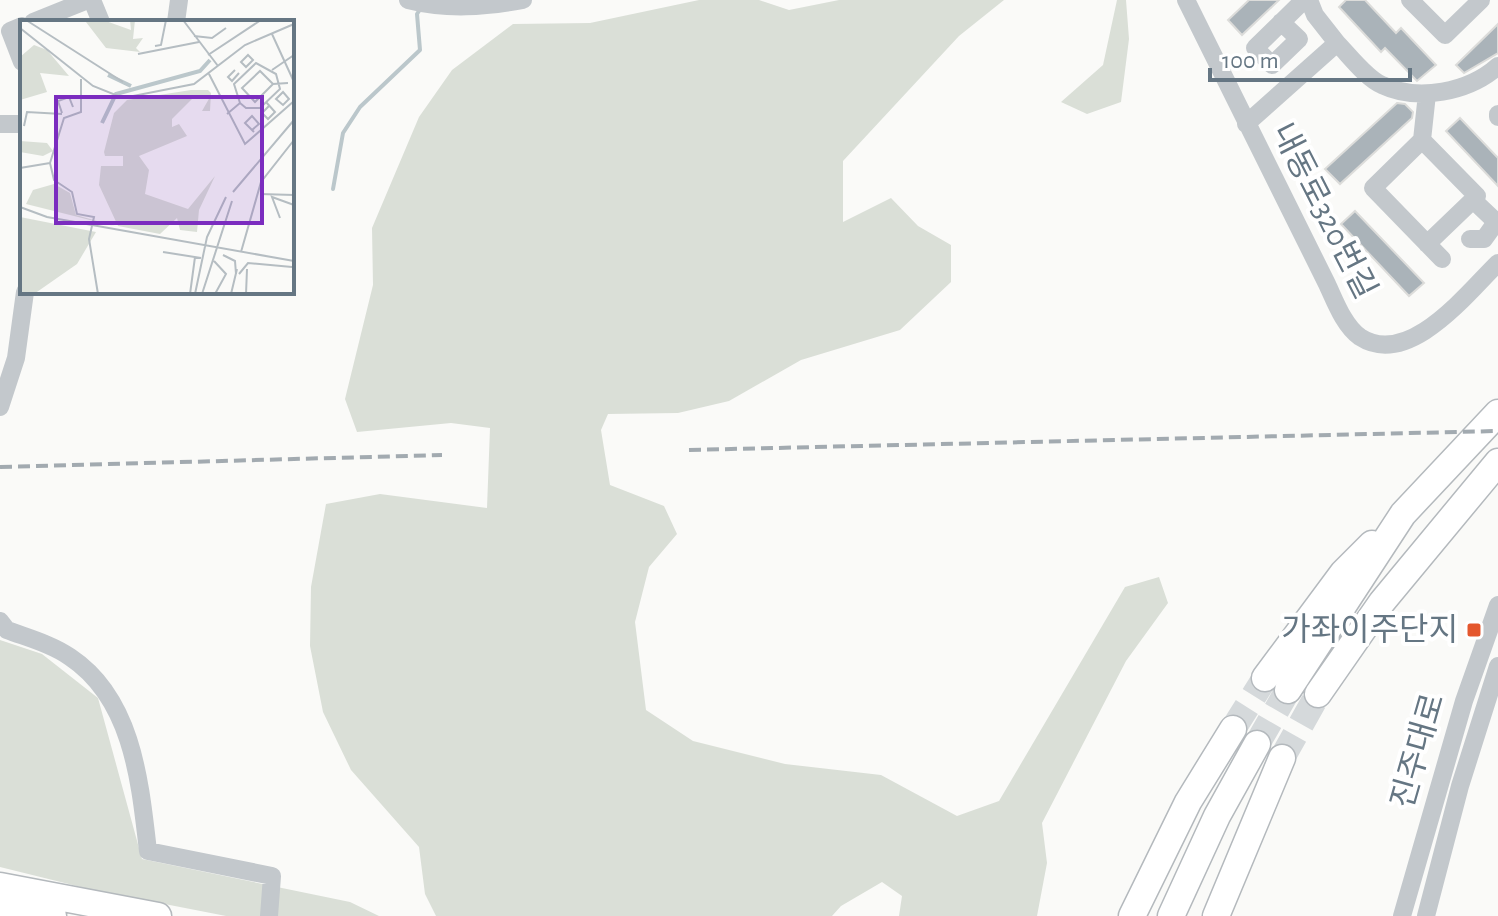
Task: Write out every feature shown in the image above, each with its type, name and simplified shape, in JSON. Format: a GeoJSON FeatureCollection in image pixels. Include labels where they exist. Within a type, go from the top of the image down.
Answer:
{"type":"FeatureCollection","features":[{"type":"Feature","properties":{"kind":"highway"},"geometry":{"type":"LineString","coordinates":[[1277,684],[1343,573],[1498,413]]}},
{"type":"Feature","properties":{"kind":"highway"},"geometry":{"type":"LineString","coordinates":[[1318,694],[1382,602],[1498,462]]}},
{"type":"Feature","properties":{"kind":"highway"},"geometry":{"type":"LineString","coordinates":[[1132,916],[1188,802],[1233,729]]}},
{"type":"Feature","properties":{"kind":"highway"},"geometry":{"type":"LineString","coordinates":[[1171,916],[1217,816],[1257,744]]}},
{"type":"Feature","properties":{"kind":"highway"},"geometry":{"type":"LineString","coordinates":[[1216,916],[1282,758]]}},
{"type":"Feature","properties":{"kind":"highway"},"geometry":{"type":"LineString","coordinates":[[0,886],[158,916]]}},
{"type":"Feature","properties":{"kind":"highway"},"geometry":{"type":"LineString","coordinates":[[0,906],[53,916]]}},
{"type":"Feature","properties":{"kind":"street"},"geometry":{"type":"LineString","coordinates":[[38,20],[90,0],[100,20]]}},
{"type":"Feature","properties":{"kind":"street"},"geometry":{"type":"LineString","coordinates":[[176,20],[179,0]]}},
{"type":"Feature","properties":{"kind":"street"},"geometry":{"type":"LineString","coordinates":[[409,0],[431,6],[484,7],[523,0]]}},
{"type":"Feature","properties":{"kind":"street","name":"내동로320번길"},"geometry":{"type":"LineString","coordinates":[[1186,0],[1346,321],[1359,337],[1385,342],[1420,336],[1498,263]]}},
{"type":"Feature","properties":{"kind":"street"},"geometry":{"type":"LineString","coordinates":[[1281,22],[1306,0],[1337,43],[1381,85],[1427,94],[1483,79],[1498,66]]}},
{"type":"Feature","properties":{"kind":"street"},"geometry":{"type":"LineString","coordinates":[[1410,0],[1445,35],[1470,4]]}},
{"type":"Feature","properties":{"kind":"street"},"geometry":{"type":"LineString","coordinates":[[20,27],[10,31],[20,57]]}},
{"type":"Feature","properties":{"kind":"street"},"geometry":{"type":"LineString","coordinates":[[1246,124],[1337,43]]}},
{"type":"Feature","properties":{"kind":"street"},"geometry":{"type":"LineString","coordinates":[[1427,94],[1422,140],[1373,188],[1442,259]]}},
{"type":"Feature","properties":{"kind":"street"},"geometry":{"type":"LineString","coordinates":[[1422,140],[1477,196],[1427,244]]}},
{"type":"Feature","properties":{"kind":"street"},"geometry":{"type":"LineString","coordinates":[[1470,239],[1484,239],[1494,225],[1492,218],[1473,200]]}},
{"type":"Feature","properties":{"kind":"street"},"geometry":{"type":"LineString","coordinates":[[0,407],[16,358],[25,294]]}},
{"type":"Feature","properties":{"kind":"street","name":"진주대로"},"geometry":{"type":"LineString","coordinates":[[1402,916],[1464,701],[1498,605]]}},
{"type":"Feature","properties":{"kind":"street"},"geometry":{"type":"LineString","coordinates":[[0,621],[7,630],[72,658],[111,697],[132,755],[148,851],[272,876],[269,916]]}},
{"type":"Feature","properties":{"kind":"street","name":"진주대로"},"geometry":{"type":"LineString","coordinates":[[1426,916],[1491,709],[1498,666]]}},
{"type":"Feature","properties":{"kind":"shaded area"},"geometry":{"type":"Polygon","coordinates":[[[699,0],[759,0],[789,10],[839,0],[1004,0],[959,36],[843,161],[843,222],[891,198],[918,226],[951,245],[951,282],[900,330],[801,360],[729,401],[678,413],[608,414],[601,430],[610,485],[664,506],[677,534],[649,567],[635,622],[646,710],[693,741],[785,764],[881,775],[957,816],[999,801],[1125,587],[1159,577],[1168,603],[1126,661],[1042,823],[1047,863],[1037,916],[899,916],[902,896],[882,882],[841,906],[832,916],[436,916],[425,894],[419,847],[351,770],[323,712],[310,646],[311,587],[326,504],[380,494],[487,508],[490,428],[451,423],[357,432],[345,399],[373,285],[372,228],[419,117],[452,70],[513,24],[590,23],[699,0]]]}},
{"type":"Feature","properties":{"kind":"shaded area"},"geometry":{"type":"Polygon","coordinates":[[[1117,0],[1126,0],[1129,39],[1121,102],[1087,114],[1061,102],[1103,65],[1117,0]]]}},
{"type":"Feature","properties":{"kind":"shaded area"},"geometry":{"type":"Polygon","coordinates":[[[0,640],[42,654],[98,698],[142,859],[350,902],[379,916],[226,916],[93,890],[0,867],[0,640]]]}},
{"type":"Feature","properties":{"kind":"building"},"geometry":{"type":"Polygon","coordinates":[[[1249,0],[1279,0],[1242,35],[1228,20],[1249,0]]]}},
{"type":"Feature","properties":{"kind":"building"},"geometry":{"type":"Polygon","coordinates":[[[1346,0],[1365,0],[1396,33],[1401,28],[1436,65],[1417,81],[1385,48],[1381,52],[1339,7],[1346,0]]]}},
{"type":"Feature","properties":{"kind":"building"},"geometry":{"type":"Polygon","coordinates":[[[1498,24],[1498,53],[1464,73],[1456,65],[1498,24]]]}},
{"type":"Feature","properties":{"kind":"building"},"geometry":{"type":"Polygon","coordinates":[[[1397,103],[1405,104],[1413,112],[1412,118],[1340,184],[1325,169],[1397,103]]]}},
{"type":"Feature","properties":{"kind":"building"},"geometry":{"type":"Polygon","coordinates":[[[1460,118],[1498,158],[1498,186],[1446,131],[1460,118]]]}},
{"type":"Feature","properties":{"kind":"building"},"geometry":{"type":"Polygon","coordinates":[[[1355,211],[1424,283],[1409,296],[1341,224],[1355,211]]]}},
{"type":"Feature","properties":{"kind":"waterway"},"geometry":{"type":"LineString","coordinates":[[333,189],[343,133],[360,107],[420,50],[417,14],[421,8]]}},
{"type":"Feature","properties":{"kind":"tunnel"},"geometry":{"type":"LineString","coordinates":[[1233,729],[1265,678]]}},
{"type":"Feature","properties":{"kind":"tunnel"},"geometry":{"type":"LineString","coordinates":[[1257,744],[1288,690]]}},
{"type":"Feature","properties":{"kind":"tunnel"},"geometry":{"type":"LineString","coordinates":[[1282,758],[1318,694]]}},
{"type":"Feature","properties":{"kind":"railway"},"geometry":{"type":"LineString","coordinates":[[689,450],[1498,431]]}},
{"type":"Feature","properties":{"kind":"railway"},"geometry":{"type":"LineString","coordinates":[[0,467],[442,455]]}},
{"type":"Feature","properties":{"kind":"place","name":"가좌이주단지"},"geometry":{"type":"Point","coordinates":[1474,630]}}]}
